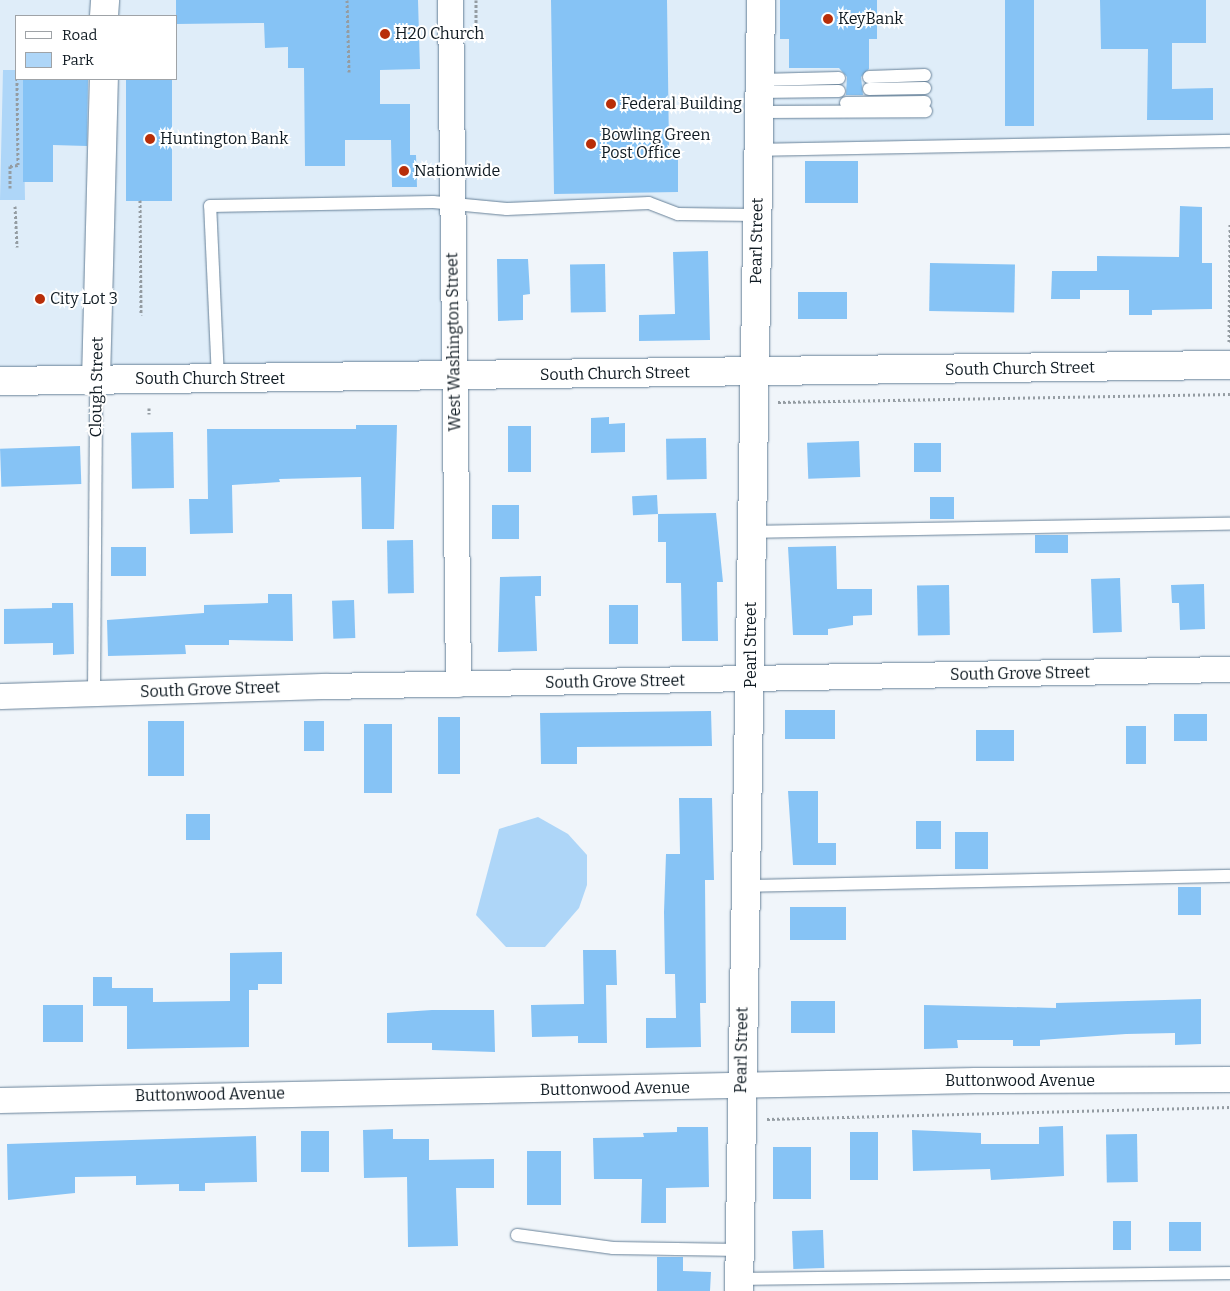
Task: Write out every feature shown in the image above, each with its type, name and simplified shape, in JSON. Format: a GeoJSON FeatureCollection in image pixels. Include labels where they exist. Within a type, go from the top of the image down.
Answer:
{"type":"FeatureCollection","features":[{"type":"Feature","properties":{"kind":"street"},"geometry":{"type":"LineString","coordinates":[[104,15],[105,0]]}},
{"type":"Feature","properties":{"kind":"street","name":"West Washington Street"},"geometry":{"type":"LineString","coordinates":[[450,0],[464,207],[455,377],[458,684]]}},
{"type":"Feature","properties":{"kind":"street","name":"Pearl Street"},"geometry":{"type":"LineString","coordinates":[[740,1285],[741,1087],[751,680],[753,372],[761,0]]}},
{"type":"Feature","properties":{"kind":"street","name":"Clough Street"},"geometry":{"type":"LineString","coordinates":[[96,380],[104,80]]}},
{"type":"Feature","properties":{"kind":"street","name":"South Church Street"},"geometry":{"type":"LineString","coordinates":[[0,381],[455,377],[1229,365]]}},
{"type":"Feature","properties":{"kind":"street","name":"South Grove Street"},"geometry":{"type":"LineString","coordinates":[[0,696],[458,684],[751,680],[1230,669]]}},
{"type":"Feature","properties":{"kind":"street","name":"Buttonwood Avenue"},"geometry":{"type":"LineString","coordinates":[[0,1100],[741,1087],[975,1080],[1230,1079]]}},
{"type":"Feature","properties":{"kind":"lane"},"geometry":{"type":"LineString","coordinates":[[759,97],[839,78]]}},
{"type":"Feature","properties":{"kind":"lane"},"geometry":{"type":"LineString","coordinates":[[869,83],[925,82]]}},
{"type":"Feature","properties":{"kind":"lane"},"geometry":{"type":"LineString","coordinates":[[759,97],[839,91]]}},
{"type":"Feature","properties":{"kind":"lane"},"geometry":{"type":"LineString","coordinates":[[759,97],[926,106]]}},
{"type":"Feature","properties":{"kind":"lane"},"geometry":{"type":"LineString","coordinates":[[758,150],[1230,141]]}},
{"type":"Feature","properties":{"kind":"lane"},"geometry":{"type":"LineString","coordinates":[[218,379],[210,206],[434,202],[464,207],[649,203],[678,214],[757,215]]}},
{"type":"Feature","properties":{"kind":"lane","name":"Clough Street"},"geometry":{"type":"LineString","coordinates":[[94,694],[96,380]]}},
{"type":"Feature","properties":{"kind":"lane"},"geometry":{"type":"LineString","coordinates":[[751,532],[1230,524]]}},
{"type":"Feature","properties":{"kind":"lane"},"geometry":{"type":"LineString","coordinates":[[746,886],[1230,876]]}},
{"type":"Feature","properties":{"kind":"lane"},"geometry":{"type":"LineString","coordinates":[[517,1235],[613,1248],[740,1250]]}},
{"type":"Feature","properties":{"kind":"lane"},"geometry":{"type":"LineString","coordinates":[[740,1285],[1230,1273]]}},
{"type":"Feature","properties":{"kind":"path"},"geometry":{"type":"LineString","coordinates":[[347,0],[349,72]]}},
{"type":"Feature","properties":{"kind":"path"},"geometry":{"type":"LineString","coordinates":[[10,188],[10,166],[18,165],[17,80]]}},
{"type":"Feature","properties":{"kind":"path"},"geometry":{"type":"LineString","coordinates":[[140,200],[140,315]]}},
{"type":"Feature","properties":{"kind":"path"},"geometry":{"type":"LineString","coordinates":[[15,206],[17,247]]}},
{"type":"Feature","properties":{"kind":"path"},"geometry":{"type":"LineString","coordinates":[[1229,365],[1230,222]]}},
{"type":"Feature","properties":{"kind":"path"},"geometry":{"type":"LineString","coordinates":[[768,402],[1230,394]]}},
{"type":"Feature","properties":{"kind":"path"},"geometry":{"type":"LineString","coordinates":[[149,408],[150,414]]}},
{"type":"Feature","properties":{"kind":"path"},"geometry":{"type":"LineString","coordinates":[[756,1119],[1230,1107]]}},
{"type":"Feature","properties":{"kind":"shaded area"},"geometry":{"type":"Polygon","coordinates":[[[0,0],[1230,0],[1230,141],[759,150],[757,215],[678,214],[649,203],[453,206],[455,377],[0,381],[0,0]]]}},
{"type":"Feature","properties":{"kind":"green space"},"geometry":{"type":"Polygon","coordinates":[[[3,70],[15,70],[15,80],[23,80],[25,200],[0,200],[3,70]]]}},
{"type":"Feature","properties":{"kind":"green space"},"geometry":{"type":"Polygon","coordinates":[[[538,817],[568,834],[587,855],[587,885],[579,908],[545,947],[506,947],[476,915],[499,829],[538,817]]]}},
{"type":"Feature","properties":{"kind":"building"},"geometry":{"type":"Polygon","coordinates":[[[176,0],[418,0],[420,69],[380,70],[380,104],[410,104],[410,155],[416,155],[417,187],[392,187],[391,140],[345,140],[345,166],[305,166],[304,68],[288,68],[288,47],[265,48],[264,23],[178,24],[178,15],[176,15],[176,0]]]}},
{"type":"Feature","properties":{"kind":"building","name":"Federal Building"},"geometry":{"type":"Polygon","coordinates":[[[551,0],[667,0],[669,149],[678,149],[678,192],[554,194],[551,0]]]}},
{"type":"Feature","properties":{"kind":"building","name":"KeyBank"},"geometry":{"type":"Polygon","coordinates":[[[780,0],[877,0],[877,39],[869,39],[869,69],[861,77],[863,95],[846,95],[847,77],[839,68],[789,68],[789,39],[780,39],[780,0]]]}},
{"type":"Feature","properties":{"kind":"building"},"geometry":{"type":"Polygon","coordinates":[[[1005,0],[1034,0],[1034,126],[1005,126],[1005,0]]]}},
{"type":"Feature","properties":{"kind":"building"},"geometry":{"type":"Polygon","coordinates":[[[1100,0],[1206,0],[1206,43],[1172,43],[1172,89],[1213,88],[1213,120],[1147,120],[1148,49],[1101,49],[1100,0]]]}},
{"type":"Feature","properties":{"kind":"building"},"geometry":{"type":"Polygon","coordinates":[[[23,80],[88,80],[87,146],[53,145],[53,182],[23,182],[23,80]]]}},
{"type":"Feature","properties":{"kind":"building","name":"Huntington Bank"},"geometry":{"type":"Polygon","coordinates":[[[126,80],[172,80],[172,201],[126,201],[126,80]]]}},
{"type":"Feature","properties":{"kind":"building"},"geometry":{"type":"Polygon","coordinates":[[[805,161],[858,161],[858,203],[805,203],[805,161]]]}},
{"type":"Feature","properties":{"kind":"building"},"geometry":{"type":"Polygon","coordinates":[[[1180,206],[1202,207],[1202,263],[1212,263],[1212,309],[1152,310],[1152,315],[1129,315],[1129,290],[1080,290],[1080,299],[1051,299],[1052,271],[1097,271],[1097,256],[1179,257],[1180,206]]]}},
{"type":"Feature","properties":{"kind":"building"},"geometry":{"type":"Polygon","coordinates":[[[708,251],[710,340],[639,341],[639,315],[675,314],[673,252],[708,251]]]}},
{"type":"Feature","properties":{"kind":"building"},"geometry":{"type":"Polygon","coordinates":[[[497,259],[528,259],[530,294],[523,295],[523,320],[498,321],[497,259]]]}},
{"type":"Feature","properties":{"kind":"building"},"geometry":{"type":"Polygon","coordinates":[[[930,263],[1015,264],[1014,312],[929,311],[930,263]]]}},
{"type":"Feature","properties":{"kind":"building"},"geometry":{"type":"Polygon","coordinates":[[[605,264],[606,312],[571,313],[570,265],[605,264]]]}},
{"type":"Feature","properties":{"kind":"building"},"geometry":{"type":"Polygon","coordinates":[[[798,292],[847,292],[847,319],[798,319],[798,292]]]}},
{"type":"Feature","properties":{"kind":"building"},"geometry":{"type":"Polygon","coordinates":[[[609,417],[609,424],[625,423],[625,452],[591,453],[591,418],[609,417]]]}},
{"type":"Feature","properties":{"kind":"building"},"geometry":{"type":"Polygon","coordinates":[[[356,425],[397,425],[394,529],[362,529],[361,477],[279,479],[280,482],[232,485],[233,533],[190,534],[189,499],[208,499],[207,429],[356,429],[356,425]]]}},
{"type":"Feature","properties":{"kind":"building"},"geometry":{"type":"Polygon","coordinates":[[[508,426],[531,426],[531,472],[508,472],[508,426]]]}},
{"type":"Feature","properties":{"kind":"building"},"geometry":{"type":"Polygon","coordinates":[[[173,432],[174,488],[132,489],[131,433],[173,432]]]}},
{"type":"Feature","properties":{"kind":"building"},"geometry":{"type":"Polygon","coordinates":[[[706,438],[707,479],[667,480],[666,439],[706,438]]]}},
{"type":"Feature","properties":{"kind":"building"},"geometry":{"type":"Polygon","coordinates":[[[859,441],[860,477],[808,479],[807,443],[859,441]]]}},
{"type":"Feature","properties":{"kind":"building"},"geometry":{"type":"Polygon","coordinates":[[[914,443],[941,443],[941,472],[914,472],[914,443]]]}},
{"type":"Feature","properties":{"kind":"building"},"geometry":{"type":"Polygon","coordinates":[[[80,446],[81,484],[1,487],[0,449],[80,446]]]}},
{"type":"Feature","properties":{"kind":"building"},"geometry":{"type":"Polygon","coordinates":[[[657,495],[658,514],[633,515],[632,496],[657,495]]]}},
{"type":"Feature","properties":{"kind":"building"},"geometry":{"type":"Polygon","coordinates":[[[930,497],[954,497],[954,519],[930,519],[930,497]]]}},
{"type":"Feature","properties":{"kind":"building"},"geometry":{"type":"Polygon","coordinates":[[[492,505],[519,505],[519,539],[492,539],[492,505]]]}},
{"type":"Feature","properties":{"kind":"building"},"geometry":{"type":"Polygon","coordinates":[[[716,513],[723,582],[717,582],[718,641],[682,641],[681,583],[666,583],[666,542],[658,542],[658,514],[716,513]]]}},
{"type":"Feature","properties":{"kind":"building"},"geometry":{"type":"Polygon","coordinates":[[[1035,535],[1068,535],[1068,553],[1035,553],[1035,535]]]}},
{"type":"Feature","properties":{"kind":"building"},"geometry":{"type":"Polygon","coordinates":[[[387,540],[413,540],[414,593],[388,593],[387,540]]]}},
{"type":"Feature","properties":{"kind":"building"},"geometry":{"type":"Polygon","coordinates":[[[836,546],[837,589],[872,589],[872,615],[853,616],[853,625],[828,629],[828,635],[793,635],[788,547],[836,546]]]}},
{"type":"Feature","properties":{"kind":"building"},"geometry":{"type":"Polygon","coordinates":[[[111,547],[146,547],[146,576],[111,576],[111,547]]]}},
{"type":"Feature","properties":{"kind":"building"},"geometry":{"type":"Polygon","coordinates":[[[541,576],[541,596],[535,596],[537,651],[498,652],[500,577],[541,576]]]}},
{"type":"Feature","properties":{"kind":"building"},"geometry":{"type":"Polygon","coordinates":[[[1120,578],[1122,632],[1093,633],[1091,579],[1120,578]]]}},
{"type":"Feature","properties":{"kind":"building"},"geometry":{"type":"Polygon","coordinates":[[[1204,584],[1205,629],[1180,630],[1179,603],[1172,603],[1171,585],[1204,584]]]}},
{"type":"Feature","properties":{"kind":"building"},"geometry":{"type":"Polygon","coordinates":[[[949,585],[950,635],[918,636],[917,586],[949,585]]]}},
{"type":"Feature","properties":{"kind":"building"},"geometry":{"type":"Polygon","coordinates":[[[268,594],[292,594],[293,641],[229,640],[229,645],[185,645],[186,654],[108,656],[107,620],[204,613],[204,605],[268,603],[268,594]]]}},
{"type":"Feature","properties":{"kind":"building"},"geometry":{"type":"Polygon","coordinates":[[[354,600],[355,638],[333,639],[332,601],[354,600]]]}},
{"type":"Feature","properties":{"kind":"building"},"geometry":{"type":"Polygon","coordinates":[[[52,603],[73,603],[74,654],[53,655],[53,643],[4,644],[4,609],[52,608],[52,603]]]}},
{"type":"Feature","properties":{"kind":"building"},"geometry":{"type":"Polygon","coordinates":[[[609,605],[638,605],[638,644],[609,644],[609,605]]]}},
{"type":"Feature","properties":{"kind":"building"},"geometry":{"type":"Polygon","coordinates":[[[785,710],[835,710],[835,739],[785,739],[785,710]]]}},
{"type":"Feature","properties":{"kind":"building"},"geometry":{"type":"Polygon","coordinates":[[[711,711],[712,746],[577,747],[577,764],[541,764],[540,713],[711,711]]]}},
{"type":"Feature","properties":{"kind":"building"},"geometry":{"type":"Polygon","coordinates":[[[1174,714],[1207,714],[1207,741],[1174,741],[1174,714]]]}},
{"type":"Feature","properties":{"kind":"building"},"geometry":{"type":"Polygon","coordinates":[[[438,717],[460,717],[460,774],[438,774],[438,717]]]}},
{"type":"Feature","properties":{"kind":"building"},"geometry":{"type":"Polygon","coordinates":[[[148,721],[184,721],[184,776],[148,776],[148,721]]]}},
{"type":"Feature","properties":{"kind":"building"},"geometry":{"type":"Polygon","coordinates":[[[304,721],[324,721],[324,751],[304,751],[304,721]]]}},
{"type":"Feature","properties":{"kind":"building"},"geometry":{"type":"Polygon","coordinates":[[[364,724],[392,724],[392,793],[364,793],[364,724]]]}},
{"type":"Feature","properties":{"kind":"building"},"geometry":{"type":"Polygon","coordinates":[[[1126,726],[1146,726],[1146,764],[1126,764],[1126,726]]]}},
{"type":"Feature","properties":{"kind":"building"},"geometry":{"type":"Polygon","coordinates":[[[976,730],[1014,730],[1014,761],[976,761],[976,730]]]}},
{"type":"Feature","properties":{"kind":"building"},"geometry":{"type":"Polygon","coordinates":[[[788,791],[818,791],[818,843],[836,843],[836,865],[793,865],[788,791]]]}},
{"type":"Feature","properties":{"kind":"building"},"geometry":{"type":"Polygon","coordinates":[[[679,798],[712,798],[714,880],[705,880],[706,1003],[700,1003],[701,1047],[646,1048],[646,1018],[676,1018],[675,974],[665,974],[664,912],[666,854],[680,854],[679,798]]]}},
{"type":"Feature","properties":{"kind":"building"},"geometry":{"type":"Polygon","coordinates":[[[186,814],[210,814],[210,840],[186,840],[186,814]]]}},
{"type":"Feature","properties":{"kind":"building"},"geometry":{"type":"Polygon","coordinates":[[[916,821],[941,821],[941,849],[916,849],[916,821]]]}},
{"type":"Feature","properties":{"kind":"building"},"geometry":{"type":"Polygon","coordinates":[[[955,832],[988,832],[988,869],[955,869],[955,832]]]}},
{"type":"Feature","properties":{"kind":"building"},"geometry":{"type":"Polygon","coordinates":[[[1178,887],[1201,887],[1201,915],[1178,915],[1178,887]]]}},
{"type":"Feature","properties":{"kind":"building"},"geometry":{"type":"Polygon","coordinates":[[[790,907],[846,907],[846,940],[790,940],[790,907]]]}},
{"type":"Feature","properties":{"kind":"building"},"geometry":{"type":"Polygon","coordinates":[[[583,950],[616,950],[617,985],[606,985],[607,1043],[578,1043],[578,1036],[532,1037],[531,1005],[584,1004],[583,950]]]}},
{"type":"Feature","properties":{"kind":"building"},"geometry":{"type":"Polygon","coordinates":[[[282,952],[282,984],[258,984],[258,990],[249,990],[249,1047],[127,1049],[127,1006],[93,1006],[93,977],[112,977],[112,988],[153,988],[153,1002],[230,1001],[230,953],[282,952]]]}},
{"type":"Feature","properties":{"kind":"building"},"geometry":{"type":"Polygon","coordinates":[[[1201,999],[1201,1044],[1175,1045],[1175,1033],[1126,1034],[1040,1040],[1040,1046],[1013,1046],[1013,1040],[957,1040],[958,1048],[924,1049],[924,1005],[1056,1008],[1056,1003],[1201,999]]]}},
{"type":"Feature","properties":{"kind":"building"},"geometry":{"type":"Polygon","coordinates":[[[791,1001],[835,1001],[835,1033],[791,1033],[791,1001]]]}},
{"type":"Feature","properties":{"kind":"building"},"geometry":{"type":"Polygon","coordinates":[[[43,1005],[83,1005],[83,1042],[43,1042],[43,1005]]]}},
{"type":"Feature","properties":{"kind":"building"},"geometry":{"type":"Polygon","coordinates":[[[432,1010],[494,1010],[495,1052],[432,1050],[432,1043],[387,1043],[387,1013],[432,1010]]]}},
{"type":"Feature","properties":{"kind":"building"},"geometry":{"type":"Polygon","coordinates":[[[1063,1126],[1064,1176],[991,1180],[990,1169],[913,1171],[912,1130],[981,1133],[981,1144],[1039,1144],[1039,1127],[1063,1126]]]}},
{"type":"Feature","properties":{"kind":"building"},"geometry":{"type":"Polygon","coordinates":[[[677,1127],[708,1127],[709,1187],[666,1188],[666,1223],[641,1223],[642,1179],[594,1179],[593,1138],[644,1137],[643,1133],[677,1132],[677,1127]]]}},
{"type":"Feature","properties":{"kind":"building"},"geometry":{"type":"Polygon","coordinates":[[[393,1129],[393,1139],[429,1139],[429,1160],[494,1159],[494,1188],[456,1188],[458,1246],[408,1247],[407,1177],[364,1178],[363,1130],[393,1129]]]}},
{"type":"Feature","properties":{"kind":"building"},"geometry":{"type":"Polygon","coordinates":[[[301,1131],[329,1131],[329,1172],[301,1172],[301,1131]]]}},
{"type":"Feature","properties":{"kind":"building"},"geometry":{"type":"Polygon","coordinates":[[[850,1132],[878,1132],[878,1180],[850,1180],[850,1132]]]}},
{"type":"Feature","properties":{"kind":"building"},"geometry":{"type":"Polygon","coordinates":[[[1137,1134],[1138,1182],[1107,1183],[1106,1135],[1137,1134]]]}},
{"type":"Feature","properties":{"kind":"building"},"geometry":{"type":"Polygon","coordinates":[[[256,1136],[257,1182],[205,1183],[205,1191],[179,1191],[179,1184],[136,1185],[136,1176],[75,1177],[75,1193],[8,1200],[7,1144],[256,1136]]]}},
{"type":"Feature","properties":{"kind":"building"},"geometry":{"type":"Polygon","coordinates":[[[773,1147],[811,1147],[811,1199],[773,1199],[773,1147]]]}},
{"type":"Feature","properties":{"kind":"building"},"geometry":{"type":"Polygon","coordinates":[[[527,1151],[561,1151],[561,1205],[527,1205],[527,1151]]]}},
{"type":"Feature","properties":{"kind":"building"},"geometry":{"type":"Polygon","coordinates":[[[1113,1221],[1131,1221],[1131,1250],[1113,1250],[1113,1221]]]}},
{"type":"Feature","properties":{"kind":"building"},"geometry":{"type":"Polygon","coordinates":[[[1169,1222],[1201,1222],[1201,1251],[1169,1251],[1169,1222]]]}},
{"type":"Feature","properties":{"kind":"building"},"geometry":{"type":"Polygon","coordinates":[[[823,1230],[824,1268],[793,1269],[792,1231],[823,1230]]]}},
{"type":"Feature","properties":{"kind":"building"},"geometry":{"type":"Polygon","coordinates":[[[657,1257],[683,1257],[683,1271],[711,1272],[710,1291],[657,1291],[657,1257]]]}},
{"type":"Feature","properties":{"kind":"place","name":"KeyBank"},"geometry":{"type":"Point","coordinates":[828,19]}},
{"type":"Feature","properties":{"kind":"place","name":"H20 Church"},"geometry":{"type":"Point","coordinates":[385,34]}},
{"type":"Feature","properties":{"kind":"place","name":"Federal Building"},"geometry":{"type":"Point","coordinates":[611,104]}},
{"type":"Feature","properties":{"kind":"place","name":"Huntington Bank"},"geometry":{"type":"Point","coordinates":[150,139]}},
{"type":"Feature","properties":{"kind":"place","name":"Bowling Green Post Office"},"geometry":{"type":"Point","coordinates":[591,144]}},
{"type":"Feature","properties":{"kind":"place","name":"Nationwide"},"geometry":{"type":"Point","coordinates":[404,171]}},
{"type":"Feature","properties":{"kind":"place","name":"City Lot 3"},"geometry":{"type":"Point","coordinates":[40,299]}}]}
